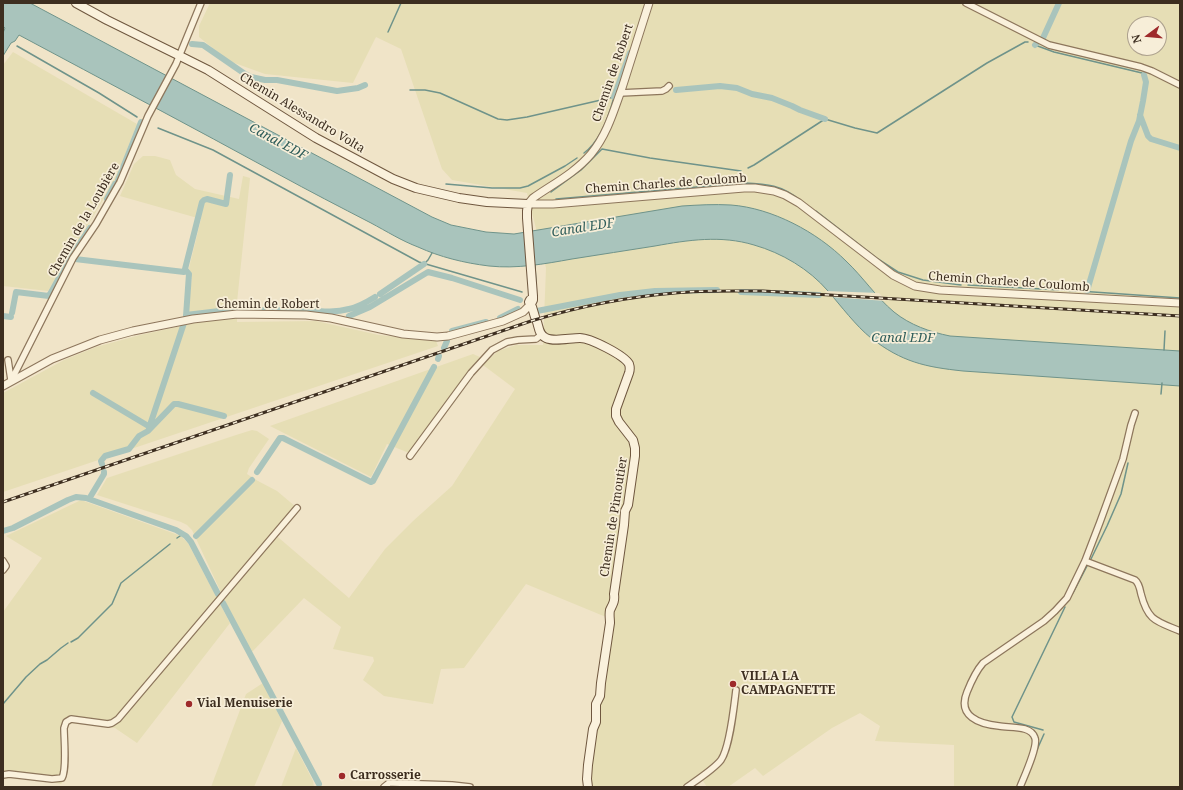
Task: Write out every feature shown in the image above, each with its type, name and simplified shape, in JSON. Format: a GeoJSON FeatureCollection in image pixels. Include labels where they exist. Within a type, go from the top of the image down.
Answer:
{"type":"FeatureCollection","features":[{"type":"Feature","properties":{"kind":"main road","name":"Chemin Alessandro Volta"},"geometry":{"type":"LineString","coordinates":[[76,3],[208,70],[316,138],[393,179],[416,188],[460,198],[487,202],[528,204]]}},
{"type":"Feature","properties":{"kind":"main road"},"geometry":{"type":"LineString","coordinates":[[528,204],[527,218],[531,290],[533,300],[528,305],[536,320],[541,335]]}},
{"type":"Feature","properties":{"kind":"main road","name":"Chemin de Pimoutier"},"geometry":{"type":"LineString","coordinates":[[541,335],[550,339],[580,338],[589,340],[604,346],[622,358],[627,362],[630,368],[630,373],[617,403],[616,413],[619,422],[635,445],[636,456],[628,505],[625,511],[614,604],[609,615],[610,623],[600,696],[596,706],[596,722],[587,774],[588,787]]}},
{"type":"Feature","properties":{"kind":"street","name":"Chemin de la Loubière"},"geometry":{"type":"LineString","coordinates":[[11,381],[73,258],[96,224],[120,182],[148,116],[176,64],[201,3]]}},
{"type":"Feature","properties":{"kind":"street","name":"Chemin de Robert"},"geometry":{"type":"LineString","coordinates":[[528,204],[533,198],[577,168],[592,153],[604,134],[620,93],[649,3]]}},
{"type":"Feature","properties":{"kind":"street"},"geometry":{"type":"LineString","coordinates":[[966,3],[1049,45],[1141,67],[1180,85]]}},
{"type":"Feature","properties":{"kind":"street"},"geometry":{"type":"LineString","coordinates":[[620,93],[662,91],[669,86]]}},
{"type":"Feature","properties":{"kind":"street","name":"Chemin Charles de Coulomb"},"geometry":{"type":"LineString","coordinates":[[528,204],[554,204],[736,188],[755,188],[785,195],[888,272],[915,286],[940,290],[1180,303]]}},
{"type":"Feature","properties":{"kind":"street"},"geometry":{"type":"LineString","coordinates":[[544,191],[547,201],[554,204]]}},
{"type":"Feature","properties":{"kind":"street","name":"Chemin de Robert"},"geometry":{"type":"LineString","coordinates":[[3,386],[52,359],[100,340],[133,331],[202,318],[237,314],[320,316],[403,334],[437,337],[448,336],[503,321],[523,312],[528,305]]}},
{"type":"Feature","properties":{"kind":"street"},"geometry":{"type":"LineString","coordinates":[[410,456],[471,373],[492,350],[507,342],[536,339],[541,335]]}},
{"type":"Feature","properties":{"kind":"street"},"geometry":{"type":"LineString","coordinates":[[8,360],[11,381]]}},
{"type":"Feature","properties":{"kind":"street"},"geometry":{"type":"LineString","coordinates":[[1020,787],[1034,748],[1034,736],[1024,729],[996,726],[973,718],[964,708],[966,694],[976,672],[983,663],[1044,621],[1064,601],[1085,561],[1100,522],[1123,459],[1135,413]]}},
{"type":"Feature","properties":{"kind":"street"},"geometry":{"type":"LineString","coordinates":[[3,774],[52,779],[62,778],[64,774],[64,725],[66,722],[71,719],[108,724],[116,721],[297,508]]}},
{"type":"Feature","properties":{"kind":"street"},"geometry":{"type":"LineString","coordinates":[[3,561],[6,566],[3,570]]}},
{"type":"Feature","properties":{"kind":"street"},"geometry":{"type":"LineString","coordinates":[[1085,561],[1135,580],[1139,584],[1144,606],[1150,616],[1156,621],[1180,631]]}},
{"type":"Feature","properties":{"kind":"street"},"geometry":{"type":"LineString","coordinates":[[687,787],[720,761],[724,755],[736,690]]}},
{"type":"Feature","properties":{"kind":"street"},"geometry":{"type":"LineString","coordinates":[[384,787],[387,784],[393,783],[470,787]]}},
{"type":"Feature","properties":{"kind":"shaded area"},"geometry":{"type":"Polygon","coordinates":[[[210,3],[1180,3],[1180,787],[954,787],[954,745],[875,741],[880,726],[860,713],[832,728],[763,776],[755,768],[728,787],[707,787],[699,775],[682,787],[593,787],[586,767],[606,617],[526,584],[464,668],[441,669],[433,704],[384,696],[363,680],[374,661],[373,657],[333,649],[341,627],[304,598],[251,653],[192,530],[181,522],[97,495],[107,478],[236,435],[252,430],[257,431],[269,439],[249,468],[247,474],[277,491],[296,507],[272,532],[349,598],[385,549],[413,521],[452,486],[515,389],[483,365],[498,351],[516,345],[543,345],[546,268],[527,193],[452,180],[442,169],[401,49],[376,37],[353,83],[265,74],[229,61],[199,37],[199,26],[210,3]]]}},
{"type":"Feature","properties":{"kind":"shaded area"},"geometry":{"type":"Polygon","coordinates":[[[13,52],[137,124],[115,180],[48,291],[3,286],[3,65],[13,52]]]}},
{"type":"Feature","properties":{"kind":"shaded area"},"geometry":{"type":"Polygon","coordinates":[[[143,156],[155,156],[170,160],[176,175],[195,189],[239,199],[243,176],[250,178],[237,302],[237,322],[316,321],[379,335],[436,341],[438,346],[3,492],[3,393],[64,360],[96,347],[140,335],[186,325],[192,277],[189,268],[201,219],[120,196],[134,164],[143,156]]]}},
{"type":"Feature","properties":{"kind":"shaded area"},"geometry":{"type":"Polygon","coordinates":[[[473,354],[480,357],[465,375],[409,453],[387,444],[371,477],[270,426],[473,354]]]}},
{"type":"Feature","properties":{"kind":"shaded area"},"geometry":{"type":"Polygon","coordinates":[[[81,500],[181,536],[188,543],[230,623],[137,743],[115,728],[70,723],[68,726],[66,778],[61,784],[10,776],[3,778],[3,612],[42,558],[6,536],[81,500]]]}},
{"type":"Feature","properties":{"kind":"shaded area"},"geometry":{"type":"Polygon","coordinates":[[[263,683],[282,721],[254,787],[211,787],[246,694],[263,683]]]}},
{"type":"Feature","properties":{"kind":"shaded area"},"geometry":{"type":"Polygon","coordinates":[[[296,748],[313,781],[314,787],[281,787],[296,748]]]}},
{"type":"Feature","properties":{"kind":"water","name":"Canal EDF"},"geometry":{"type":"Polygon","coordinates":[[[3,3],[30,3],[432,217],[451,225],[486,232],[514,234],[682,206],[731,205],[747,207],[778,216],[822,240],[846,261],[881,300],[894,312],[900,317],[920,327],[950,336],[1180,351],[1180,386],[963,371],[937,368],[914,362],[893,353],[865,333],[821,283],[804,269],[775,252],[742,242],[717,239],[692,240],[520,266],[489,266],[444,257],[426,251],[400,239],[19,35],[15,41],[11,43],[3,56],[3,33],[5,28],[3,26],[3,3]]]}},
{"type":"Feature","properties":{"kind":"pier"},"geometry":{"type":"Polygon","coordinates":[[[825,291],[879,293],[886,301],[831,297],[825,291]]]}},
{"type":"Feature","properties":{"kind":"waterway"},"geometry":{"type":"LineString","coordinates":[[388,32],[401,3]]}},
{"type":"Feature","properties":{"kind":"waterway"},"geometry":{"type":"LineString","coordinates":[[1043,38],[1059,3]]}},
{"type":"Feature","properties":{"kind":"waterway"},"geometry":{"type":"LineString","coordinates":[[748,168],[825,119],[877,133],[987,63],[1025,42],[1028,42]]}},
{"type":"Feature","properties":{"kind":"waterway"},"geometry":{"type":"LineString","coordinates":[[192,44],[203,45],[251,77],[265,80],[277,80],[337,91],[358,88],[365,85]]}},
{"type":"Feature","properties":{"kind":"waterway"},"geometry":{"type":"LineString","coordinates":[[1035,45],[1054,52],[1142,73],[1144,75]]}},
{"type":"Feature","properties":{"kind":"waterway"},"geometry":{"type":"LineString","coordinates":[[17,46],[99,93],[137,117]]}},
{"type":"Feature","properties":{"kind":"waterway"},"geometry":{"type":"LineString","coordinates":[[614,97],[630,53]]}},
{"type":"Feature","properties":{"kind":"waterway"},"geometry":{"type":"LineString","coordinates":[[1087,291],[1131,141],[1139,121],[1146,82],[1144,75]]}},
{"type":"Feature","properties":{"kind":"waterway"},"geometry":{"type":"LineString","coordinates":[[676,90],[720,86],[737,88],[752,94],[772,98],[825,119]]}},
{"type":"Feature","properties":{"kind":"waterway"},"geometry":{"type":"LineString","coordinates":[[410,90],[425,90],[440,93],[498,119],[507,120],[527,117],[614,97]]}},
{"type":"Feature","properties":{"kind":"waterway"},"geometry":{"type":"LineString","coordinates":[[584,153],[595,142],[604,128],[614,97]]}},
{"type":"Feature","properties":{"kind":"waterway"},"geometry":{"type":"LineString","coordinates":[[1140,115],[1148,136],[1151,139],[1180,148]]}},
{"type":"Feature","properties":{"kind":"waterway"},"geometry":{"type":"LineString","coordinates":[[118,180],[141,122]]}},
{"type":"Feature","properties":{"kind":"waterway"},"geometry":{"type":"LineString","coordinates":[[158,128],[213,150],[419,262],[522,292]]}},
{"type":"Feature","properties":{"kind":"waterway"},"geometry":{"type":"LineString","coordinates":[[551,192],[581,170],[602,149],[650,158],[741,171]]}},
{"type":"Feature","properties":{"kind":"waterway"},"geometry":{"type":"LineString","coordinates":[[446,184],[492,188],[520,188],[528,186],[577,158]]}},
{"type":"Feature","properties":{"kind":"waterway"},"geometry":{"type":"LineString","coordinates":[[186,316],[189,274],[185,269],[202,202],[207,199],[226,204],[230,175]]}},
{"type":"Feature","properties":{"kind":"waterway"},"geometry":{"type":"LineString","coordinates":[[556,199],[744,183],[774,186],[787,191],[800,200]]}},
{"type":"Feature","properties":{"kind":"waterway"},"geometry":{"type":"LineString","coordinates":[[107,199],[115,184]]}},
{"type":"Feature","properties":{"kind":"waterway"},"geometry":{"type":"LineString","coordinates":[[816,211],[878,259],[898,272],[923,280],[961,285]]}},
{"type":"Feature","properties":{"kind":"waterway"},"geometry":{"type":"LineString","coordinates":[[12,313],[16,292],[49,296],[70,258],[90,228]]}},
{"type":"Feature","properties":{"kind":"waterway"},"geometry":{"type":"LineString","coordinates":[[424,264],[432,253]]}},
{"type":"Feature","properties":{"kind":"waterway"},"geometry":{"type":"LineString","coordinates":[[75,259],[184,272],[185,269]]}},
{"type":"Feature","properties":{"kind":"waterway"},"geometry":{"type":"LineString","coordinates":[[380,294],[424,264]]}},
{"type":"Feature","properties":{"kind":"waterway"},"geometry":{"type":"LineString","coordinates":[[535,265],[536,285]]}},
{"type":"Feature","properties":{"kind":"waterway"},"geometry":{"type":"LineString","coordinates":[[349,316],[370,307],[428,272],[452,278],[520,300]]}},
{"type":"Feature","properties":{"kind":"waterway"},"geometry":{"type":"LineString","coordinates":[[968,285],[1180,298]]}},
{"type":"Feature","properties":{"kind":"waterway"},"geometry":{"type":"LineString","coordinates":[[537,311],[620,295],[655,291],[717,290]]}},
{"type":"Feature","properties":{"kind":"waterway"},"geometry":{"type":"LineString","coordinates":[[741,292],[819,295]]}},
{"type":"Feature","properties":{"kind":"waterway"},"geometry":{"type":"LineString","coordinates":[[294,310],[328,312],[342,310],[359,306],[375,297]]}},
{"type":"Feature","properties":{"kind":"waterway"},"geometry":{"type":"LineString","coordinates":[[186,315],[236,309],[263,310]]}},
{"type":"Feature","properties":{"kind":"waterway"},"geometry":{"type":"LineString","coordinates":[[500,318],[518,309]]}},
{"type":"Feature","properties":{"kind":"waterway"},"geometry":{"type":"LineString","coordinates":[[272,310],[288,310]]}},
{"type":"Feature","properties":{"kind":"waterway"},"geometry":{"type":"LineString","coordinates":[[3,316],[11,317]]}},
{"type":"Feature","properties":{"kind":"waterway"},"geometry":{"type":"LineString","coordinates":[[452,331],[486,322]]}},
{"type":"Feature","properties":{"kind":"waterway"},"geometry":{"type":"LineString","coordinates":[[149,428],[184,323]]}},
{"type":"Feature","properties":{"kind":"waterway"},"geometry":{"type":"LineString","coordinates":[[1164,350],[1165,331]]}},
{"type":"Feature","properties":{"kind":"waterway"},"geometry":{"type":"LineString","coordinates":[[444,348],[447,341]]}},
{"type":"Feature","properties":{"kind":"waterway"},"geometry":{"type":"LineString","coordinates":[[257,472],[280,438],[283,438],[371,482],[373,481],[434,367]]}},
{"type":"Feature","properties":{"kind":"waterway"},"geometry":{"type":"LineString","coordinates":[[1161,394],[1162,383]]}},
{"type":"Feature","properties":{"kind":"waterway"},"geometry":{"type":"LineString","coordinates":[[93,393],[150,427]]}},
{"type":"Feature","properties":{"kind":"waterway"},"geometry":{"type":"LineString","coordinates":[[102,464],[101,461],[105,456],[129,449],[139,436],[148,431],[174,404],[224,416]]}},
{"type":"Feature","properties":{"kind":"waterway"},"geometry":{"type":"LineString","coordinates":[[1091,559],[1121,494],[1128,463]]}},
{"type":"Feature","properties":{"kind":"waterway"},"geometry":{"type":"LineString","coordinates":[[89,499],[104,472]]}},
{"type":"Feature","properties":{"kind":"waterway"},"geometry":{"type":"LineString","coordinates":[[196,536],[252,480]]}},
{"type":"Feature","properties":{"kind":"waterway"},"geometry":{"type":"LineString","coordinates":[[3,531],[13,528],[68,500],[76,497],[86,498],[176,530],[186,536],[191,542],[218,594]]}},
{"type":"Feature","properties":{"kind":"waterway"},"geometry":{"type":"LineString","coordinates":[[177,538],[183,534]]}},
{"type":"Feature","properties":{"kind":"waterway"},"geometry":{"type":"LineString","coordinates":[[71,642],[78,638],[112,604],[121,583],[170,544]]}},
{"type":"Feature","properties":{"kind":"waterway"},"geometry":{"type":"LineString","coordinates":[[1073,593],[1087,566]]}},
{"type":"Feature","properties":{"kind":"waterway"},"geometry":{"type":"LineString","coordinates":[[223,603],[319,784]]}},
{"type":"Feature","properties":{"kind":"waterway"},"geometry":{"type":"LineString","coordinates":[[1043,730],[1014,722],[1012,717],[1065,607]]}},
{"type":"Feature","properties":{"kind":"waterway"},"geometry":{"type":"LineString","coordinates":[[3,704],[26,677],[40,664],[68,643]]}},
{"type":"Feature","properties":{"kind":"waterway"},"geometry":{"type":"LineString","coordinates":[[1036,752],[1044,734]]}},
{"type":"Feature","properties":{"kind":"railway"},"geometry":{"type":"LineString","coordinates":[[3,502],[531,321],[566,311],[620,300],[686,292],[763,291],[1180,316]]}},
{"type":"Feature","properties":{"kind":"place","name":"VILLA LA CAMPAGNETTE"},"geometry":{"type":"Point","coordinates":[733,684]}},
{"type":"Feature","properties":{"kind":"place","name":"Vial Menuiserie"},"geometry":{"type":"Point","coordinates":[189,704]}},
{"type":"Feature","properties":{"kind":"place","name":"Carrosserie"},"geometry":{"type":"Point","coordinates":[342,776]}}]}
